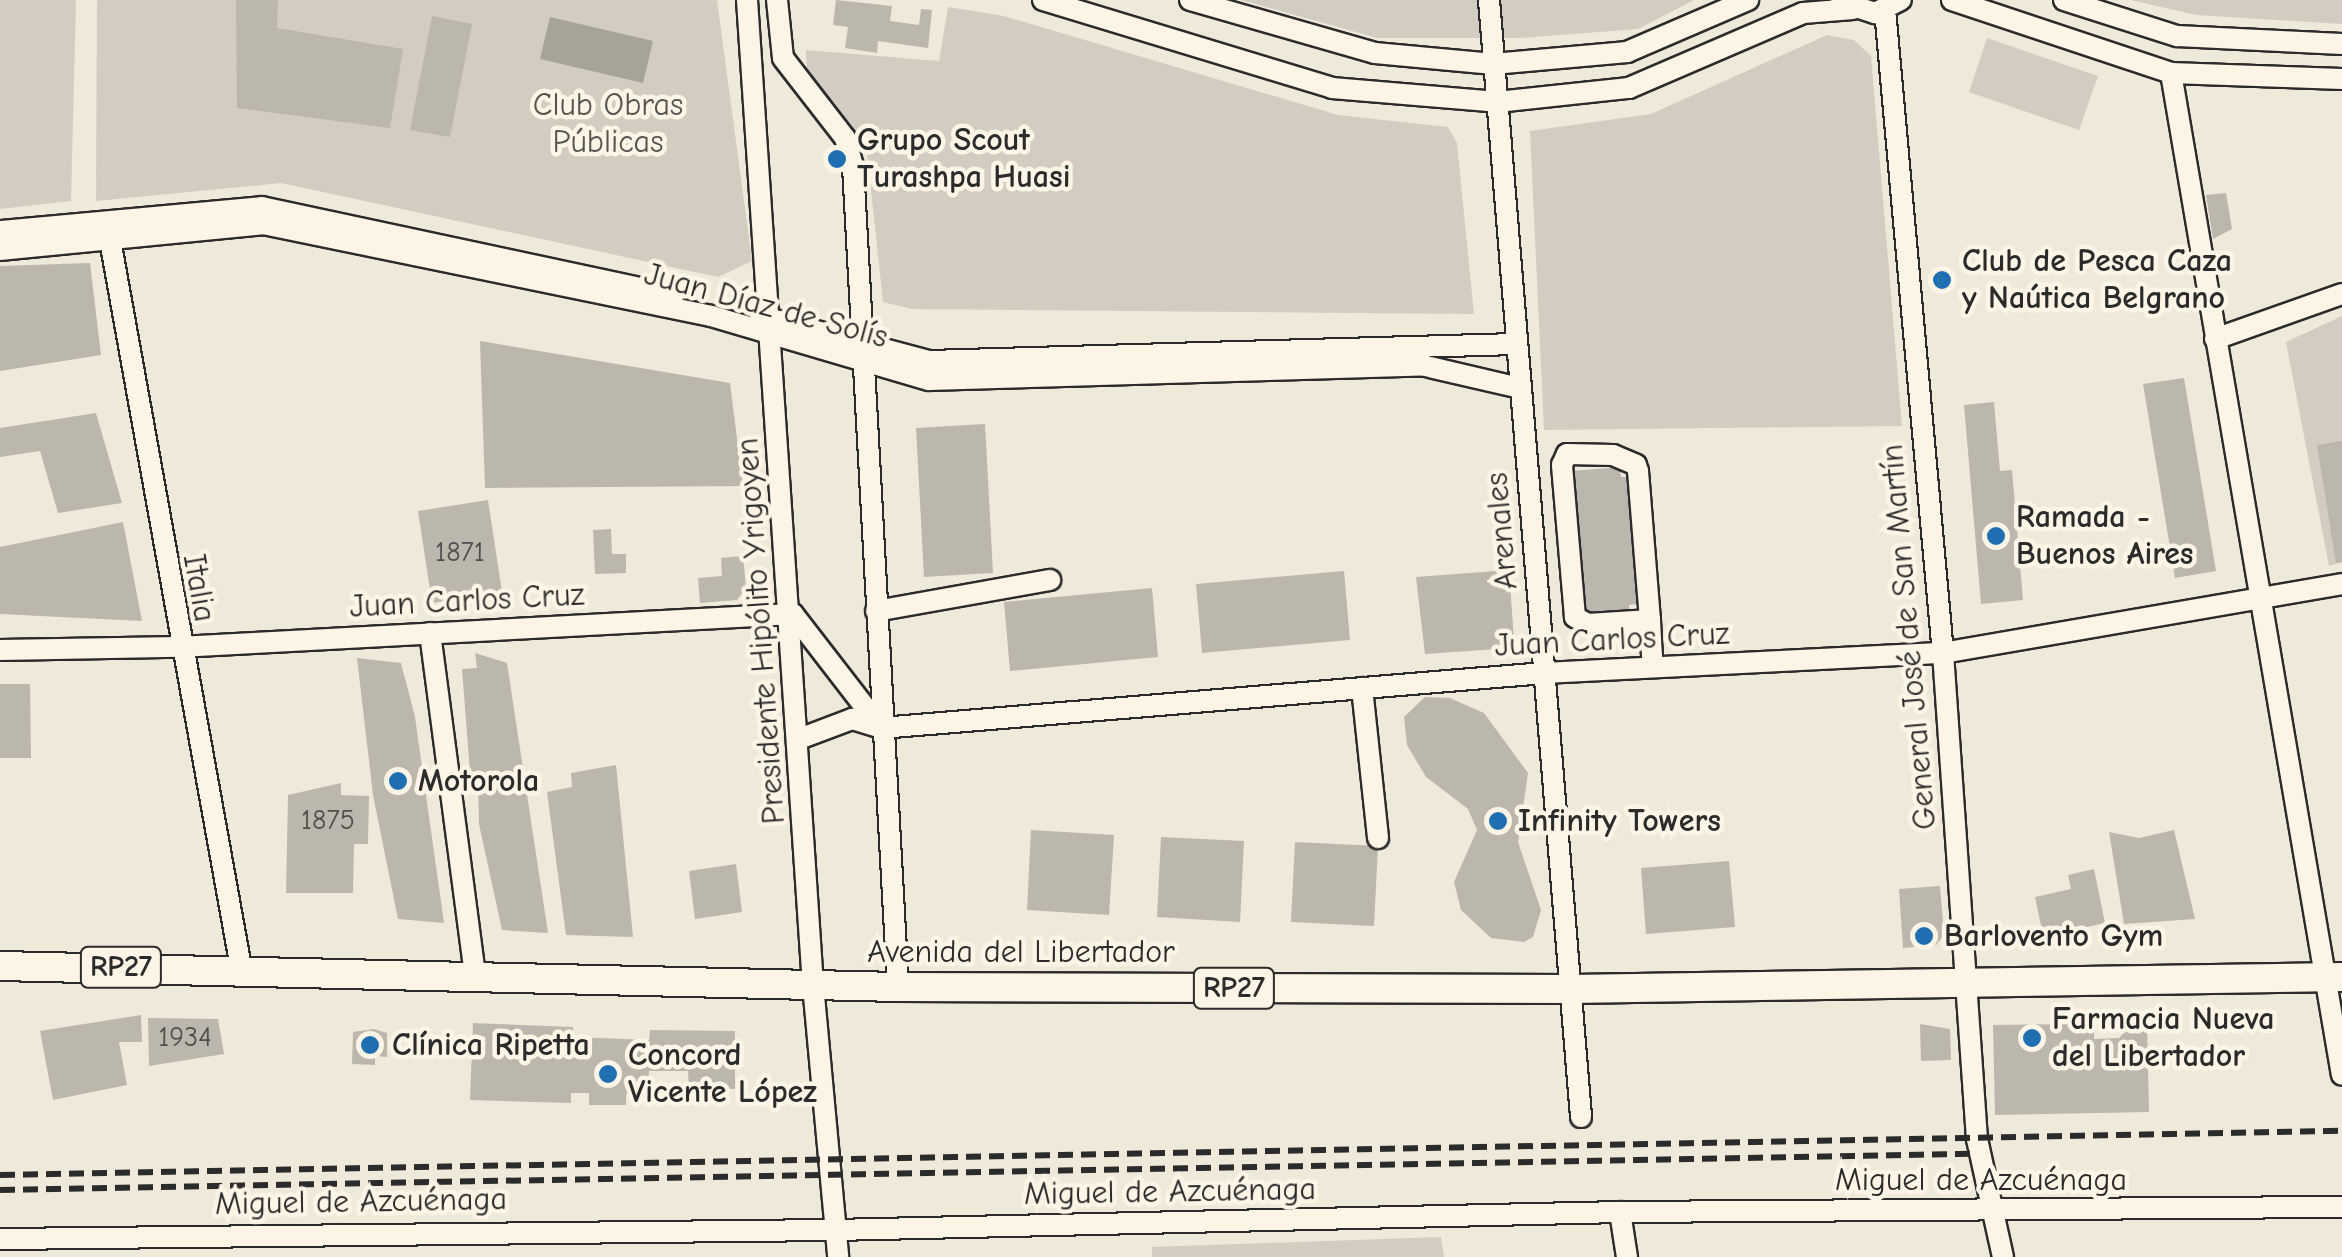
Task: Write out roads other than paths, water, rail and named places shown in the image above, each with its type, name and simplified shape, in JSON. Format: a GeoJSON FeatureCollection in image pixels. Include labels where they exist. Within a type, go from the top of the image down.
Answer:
{"type":"FeatureCollection","features":[{"type":"Feature","properties":{"kind":"main road","name":"Avenida del Libertador"},"geometry":{"type":"LineString","coordinates":[[0,966],[241,968],[898,987],[1570,989],[2333,977]]}},
{"type":"Feature","properties":{"kind":"street","name":"Presidente Hipólito Yrigoyen"},"geometry":{"type":"LineString","coordinates":[[747,0],[793,614],[813,986],[838,1257]]}},
{"type":"Feature","properties":{"kind":"street"},"geometry":{"type":"LineString","coordinates":[[777,0],[782,58],[845,138],[853,166],[898,987]]}},
{"type":"Feature","properties":{"kind":"street"},"geometry":{"type":"LineString","coordinates":[[1044,0],[1332,88],[1497,102],[1629,88],[1804,13],[1847,4],[1893,5]]}},
{"type":"Feature","properties":{"kind":"street"},"geometry":{"type":"LineString","coordinates":[[1190,0],[1376,54],[1494,64],[1617,54],[1748,0]]}},
{"type":"Feature","properties":{"kind":"street","name":"Arenales"},"geometry":{"type":"LineString","coordinates":[[1489,0],[1581,1117]]}},
{"type":"Feature","properties":{"kind":"street"},"geometry":{"type":"LineString","coordinates":[[1952,0],[2171,73],[2342,79]]}},
{"type":"Feature","properties":{"kind":"street"},"geometry":{"type":"LineString","coordinates":[[2064,0],[2177,36],[2342,44]]}},
{"type":"Feature","properties":{"kind":"street","name":"General José de San Martín"},"geometry":{"type":"LineString","coordinates":[[1893,5],[1976,1139],[1984,1190],[1995,1212],[2003,1257]]}},
{"type":"Feature","properties":{"kind":"street"},"geometry":{"type":"LineString","coordinates":[[2171,73],[2258,599],[2333,977],[2342,1076]]}},
{"type":"Feature","properties":{"kind":"street","name":"Juan Díaz de Solís"},"geometry":{"type":"LineString","coordinates":[[0,231],[108,225],[262,206],[770,326],[864,354],[929,380],[1421,365],[1520,388]]}},
{"type":"Feature","properties":{"kind":"street","name":"Juan Díaz de Solís"},"geometry":{"type":"LineString","coordinates":[[0,250],[108,225]]}},
{"type":"Feature","properties":{"kind":"street","name":"Italia"},"geometry":{"type":"LineString","coordinates":[[108,225],[179,647],[241,968]]}},
{"type":"Feature","properties":{"kind":"street"},"geometry":{"type":"LineString","coordinates":[[2215,340],[2342,294]]}},
{"type":"Feature","properties":{"kind":"street","name":"Juan Díaz de Solís"},"geometry":{"type":"LineString","coordinates":[[864,354],[929,362],[1516,344]]}},
{"type":"Feature","properties":{"kind":"street"},"geometry":{"type":"LineString","coordinates":[[1650,620],[1582,623],[1574,607],[1563,480],[1567,454],[1614,455],[1636,465],[1650,620],[1654,667]]}},
{"type":"Feature","properties":{"kind":"street"},"geometry":{"type":"LineString","coordinates":[[1528,482],[1563,480]]}},
{"type":"Feature","properties":{"kind":"street"},"geometry":{"type":"LineString","coordinates":[[876,611],[1050,580]]}},
{"type":"Feature","properties":{"kind":"street","name":"Juan Carlos Cruz"},"geometry":{"type":"LineString","coordinates":[[799,740],[821,726],[852,719],[881,728],[1544,672],[1943,653],[2342,584]]}},
{"type":"Feature","properties":{"kind":"street"},"geometry":{"type":"LineString","coordinates":[[1539,609],[1574,607]]}},
{"type":"Feature","properties":{"kind":"street"},"geometry":{"type":"LineString","coordinates":[[793,614],[881,728]]}},
{"type":"Feature","properties":{"kind":"street","name":"Juan Carlos Cruz"},"geometry":{"type":"LineString","coordinates":[[0,650],[179,647],[793,614]]}},
{"type":"Feature","properties":{"kind":"street"},"geometry":{"type":"LineString","coordinates":[[430,633],[475,974]]}},
{"type":"Feature","properties":{"kind":"street"},"geometry":{"type":"LineString","coordinates":[[1362,688],[1378,838]]}},
{"type":"Feature","properties":{"kind":"street","name":"Miguel de Azcuénaga"},"geometry":{"type":"LineString","coordinates":[[0,1239],[834,1230],[1620,1212],[2342,1207]]}},
{"type":"Feature","properties":{"kind":"street"},"geometry":{"type":"LineString","coordinates":[[1620,1212],[1627,1257]]}},
{"type":"Feature","properties":{"kind":"railway"},"geometry":{"type":"LineString","coordinates":[[0,1175],[2342,1131]]}},
{"type":"Feature","properties":{"kind":"railway"},"geometry":{"type":"LineString","coordinates":[[0,1190],[1972,1154]]}},
{"type":"Feature","properties":{"kind":"place","name":"Grupo Scout Turashpa Huasi"},"geometry":{"type":"Point","coordinates":[837,159]}},
{"type":"Feature","properties":{"kind":"place","name":"Club de Pesca Caza y Naútica Belgrano"},"geometry":{"type":"Point","coordinates":[1942,280]}},
{"type":"Feature","properties":{"kind":"place","name":"Ramada - Buenos Aires"},"geometry":{"type":"Point","coordinates":[1996,536]}},
{"type":"Feature","properties":{"kind":"place","name":"Motorola"},"geometry":{"type":"Point","coordinates":[398,781]}},
{"type":"Feature","properties":{"kind":"place","name":"Infinity Towers"},"geometry":{"type":"Point","coordinates":[1498,821]}},
{"type":"Feature","properties":{"kind":"place","name":"Barlovento Gym"},"geometry":{"type":"Point","coordinates":[1924,936]}},
{"type":"Feature","properties":{"kind":"place","name":"Farmacia Nueva del Libertador"},"geometry":{"type":"Point","coordinates":[2032,1038]}},
{"type":"Feature","properties":{"kind":"place","name":"Clínica Ripetta"},"geometry":{"type":"Point","coordinates":[370,1045]}},
{"type":"Feature","properties":{"kind":"place","name":"Concord Vicente López"},"geometry":{"type":"Point","coordinates":[608,1074]}},
{"type":"Feature","properties":{"kind":"park label","name":"Club Obras Públicas"},"geometry":{"type":"Point","coordinates":[608,124]}}]}
